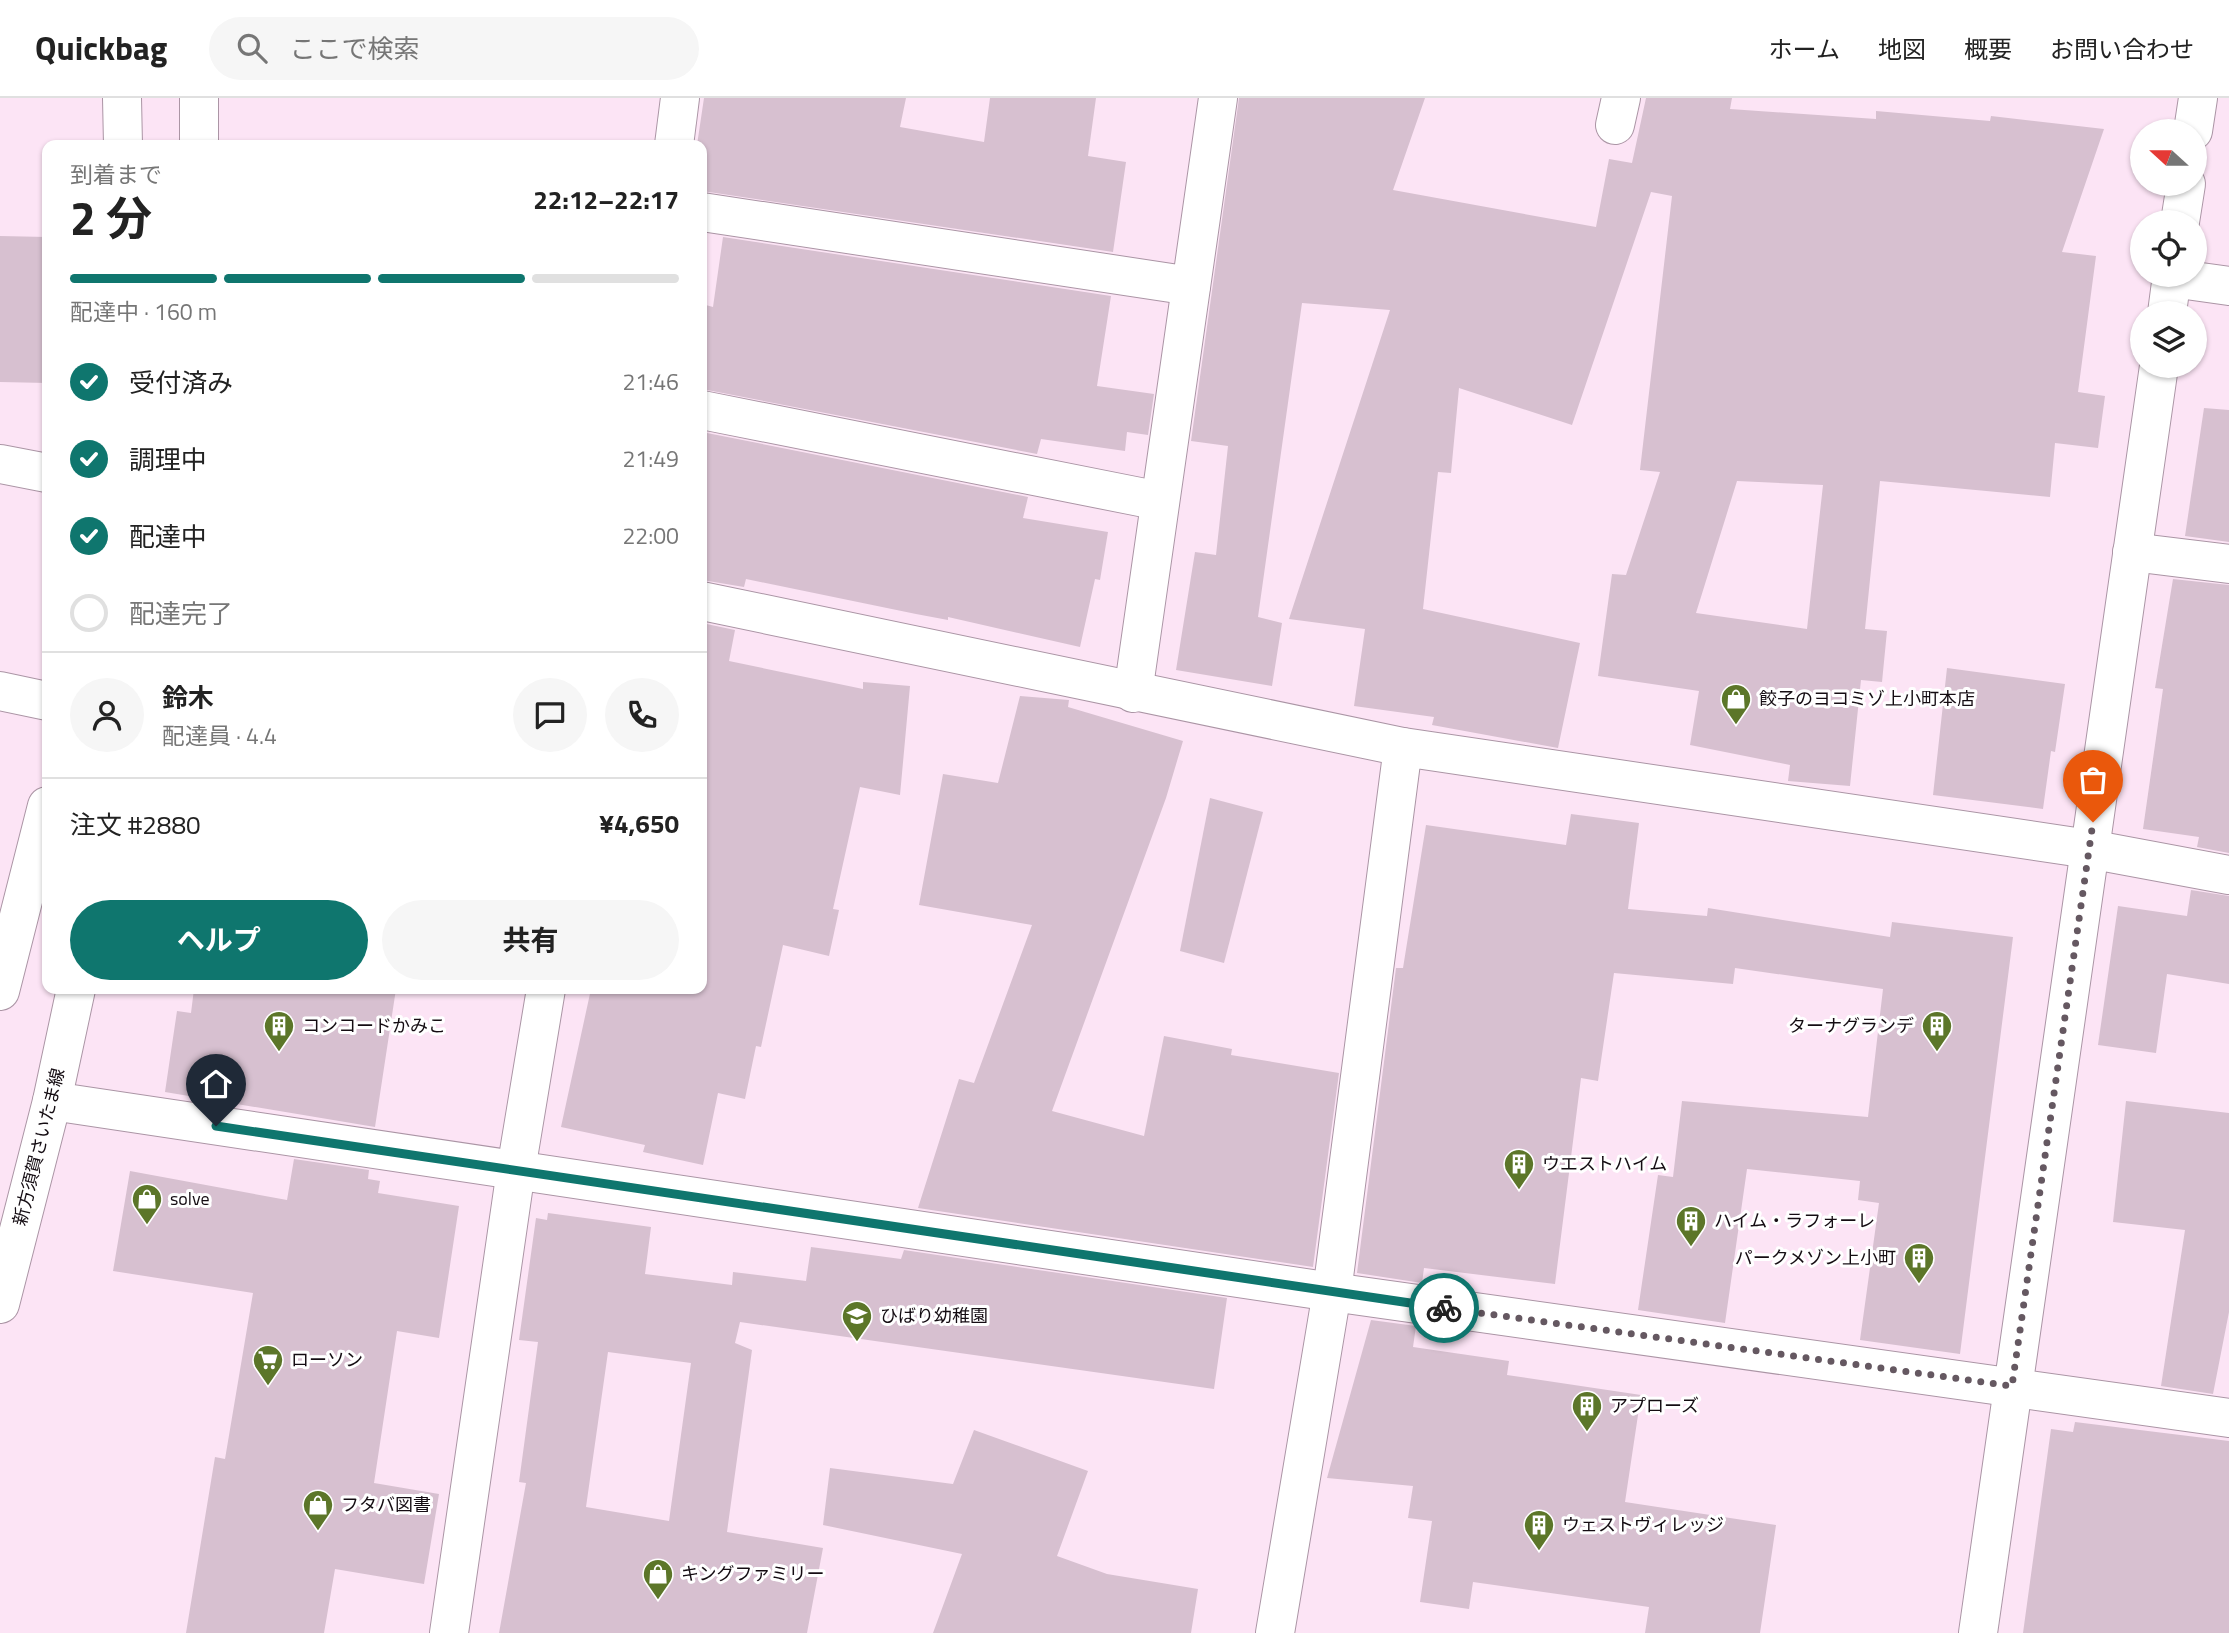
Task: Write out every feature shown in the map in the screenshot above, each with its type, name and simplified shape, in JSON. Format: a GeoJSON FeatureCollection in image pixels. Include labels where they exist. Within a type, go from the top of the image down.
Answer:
{"type":"FeatureCollection","features":[{"type":"Feature","properties":{"kind":"street"},"geometry":{"type":"LineString","coordinates":[[122,98],[122,140]]}},
{"type":"Feature","properties":{"kind":"street"},"geometry":{"type":"LineString","coordinates":[[199,98],[199,140]]}},
{"type":"Feature","properties":{"kind":"street"},"geometry":{"type":"LineString","coordinates":[[675,140],[680,98]]}},
{"type":"Feature","properties":{"kind":"street"},"geometry":{"type":"LineString","coordinates":[[1133,693],[1217,98]]}},
{"type":"Feature","properties":{"kind":"street"},"geometry":{"type":"LineString","coordinates":[[2195,119],[2198,98]]}},
{"type":"Feature","properties":{"kind":"street"},"geometry":{"type":"LineString","coordinates":[[707,213],[1191,286]]}},
{"type":"Feature","properties":{"kind":"street"},"geometry":{"type":"LineString","coordinates":[[2170,289],[2229,286]]}},
{"type":"Feature","properties":{"kind":"street"},"geometry":{"type":"LineString","coordinates":[[1978,1633],[2157,378]]}},
{"type":"Feature","properties":{"kind":"street"},"geometry":{"type":"LineString","coordinates":[[707,411],[1160,501]]}},
{"type":"Feature","properties":{"kind":"street"},"geometry":{"type":"LineString","coordinates":[[0,464],[42,472]]}},
{"type":"Feature","properties":{"kind":"street"},"geometry":{"type":"LineString","coordinates":[[2132,552],[2229,564]]}},
{"type":"Feature","properties":{"kind":"street"},"geometry":{"type":"LineString","coordinates":[[707,602],[1133,693],[1403,747],[2089,849],[2229,875]]}},
{"type":"Feature","properties":{"kind":"street"},"geometry":{"type":"LineString","coordinates":[[0,691],[42,700]]}},
{"type":"Feature","properties":{"kind":"street"},"geometry":{"type":"LineString","coordinates":[[1275,1633],[1332,1292],[1403,747]]}},
{"type":"Feature","properties":{"kind":"street"},"geometry":{"type":"LineString","coordinates":[[1,982],[42,825]]}},
{"type":"Feature","properties":{"kind":"street","name":"新方須賀さいたま線"},"geometry":{"type":"LineString","coordinates":[[0,1304],[52,1101],[75,994]]}},
{"type":"Feature","properties":{"kind":"street"},"geometry":{"type":"LineString","coordinates":[[449,1633],[516,1170],[545,994]]}},
{"type":"Feature","properties":{"kind":"street"},"geometry":{"type":"LineString","coordinates":[[52,1101],[1332,1292],[2012,1386],[2229,1419]]}},
{"type":"Feature","properties":{"kind":"building"},"geometry":{"type":"Polygon","coordinates":[[[704,98],[906,98],[900,127],[984,142],[990,98],[1096,98],[1088,156],[1126,162],[1113,252],[707,192],[707,140],[698,140],[704,98]]]}},
{"type":"Feature","properties":{"kind":"building"},"geometry":{"type":"Polygon","coordinates":[[[1239,98],[1425,98],[1393,190],[1596,227],[1609,159],[1632,163],[1646,98],[1732,98],[1730,109],[1876,119],[1876,111],[1990,121],[1991,116],[2104,129],[2062,252],[2096,256],[2078,392],[2105,396],[2098,448],[2055,443],[2050,497],[1880,481],[1865,629],[1887,631],[1882,682],[1861,680],[1850,786],[1788,781],[1790,765],[1690,745],[1699,691],[1598,676],[1612,574],[1626,575],[1660,472],[1640,470],[1672,196],[1651,192],[1572,425],[1459,388],[1451,473],[1438,472],[1423,609],[1580,643],[1558,748],[1432,725],[1434,717],[1354,706],[1365,629],[1289,619],[1390,310],[1302,303],[1258,617],[1282,623],[1272,686],[1176,670],[1195,552],[1216,555],[1228,446],[1191,441],[1239,98]],[[1737,481],[1696,613],[1807,629],[1823,485],[1737,481]]]}},
{"type":"Feature","properties":{"kind":"building"},"geometry":{"type":"Polygon","coordinates":[[[0,236],[42,237],[42,383],[0,382],[0,236]]]}},
{"type":"Feature","properties":{"kind":"building"},"geometry":{"type":"Polygon","coordinates":[[[723,237],[1111,296],[1097,386],[1154,394],[1148,435],[1127,432],[1125,451],[1041,439],[1037,454],[707,390],[707,305],[713,307],[723,237]]]}},
{"type":"Feature","properties":{"kind":"building"},"geometry":{"type":"Polygon","coordinates":[[[2204,408],[2229,410],[2229,542],[2185,536],[2204,408]]]}},
{"type":"Feature","properties":{"kind":"building"},"geometry":{"type":"Polygon","coordinates":[[[707,433],[1028,497],[1023,518],[1108,532],[1100,580],[1095,579],[1080,647],[948,617],[948,620],[746,579],[744,587],[707,581],[707,433]]]}},
{"type":"Feature","properties":{"kind":"building"},"geometry":{"type":"Polygon","coordinates":[[[2173,579],[2229,585],[2229,853],[2197,847],[2199,837],[2143,829],[2163,689],[2155,688],[2173,579]]]}},
{"type":"Feature","properties":{"kind":"building"},"geometry":{"type":"Polygon","coordinates":[[[707,624],[735,630],[729,661],[863,689],[863,682],[910,686],[900,795],[860,787],[833,909],[839,910],[829,956],[783,945],[761,1047],[756,1046],[745,1099],[718,1093],[703,1165],[643,1152],[645,1145],[561,1127],[590,994],[707,994],[707,624]]]}},
{"type":"Feature","properties":{"kind":"building"},"geometry":{"type":"Polygon","coordinates":[[[1947,668],[2065,684],[2055,752],[2051,751],[2043,809],[1933,795],[1947,668]]]}},
{"type":"Feature","properties":{"kind":"building"},"geometry":{"type":"Polygon","coordinates":[[[1020,696],[1069,700],[1068,707],[1183,741],[1166,798],[1052,1111],[1144,1136],[1164,1036],[1232,1049],[1231,1055],[1339,1073],[1313,1267],[918,1208],[959,1079],[974,1083],[1032,925],[919,905],[943,774],[998,783],[1020,696]]]}},
{"type":"Feature","properties":{"kind":"building"},"geometry":{"type":"Polygon","coordinates":[[[1210,798],[1263,812],[1224,963],[1180,951],[1210,798]]]}},
{"type":"Feature","properties":{"kind":"building"},"geometry":{"type":"Polygon","coordinates":[[[1571,814],[1639,823],[1628,909],[1707,916],[1708,908],[1890,937],[1892,922],[2013,937],[1960,1354],[1860,1340],[1879,1203],[1858,1200],[1860,1181],[1747,1169],[1725,1323],[1638,1310],[1658,1175],[1673,1177],[1682,1101],[1868,1117],[1883,989],[1735,968],[1733,984],[1614,973],[1598,1081],[1581,1078],[1555,1284],[1424,1268],[1422,1283],[1357,1273],[1396,968],[1403,968],[1426,825],[1566,845],[1571,814]]]}},
{"type":"Feature","properties":{"kind":"building"},"geometry":{"type":"Polygon","coordinates":[[[2191,890],[2229,896],[2229,984],[2167,974],[2156,1053],[2098,1045],[2118,906],[2187,916],[2191,890]]]}},
{"type":"Feature","properties":{"kind":"building","name":"コンコードかみこ"},"geometry":{"type":"Polygon","coordinates":[[[193,994],[395,994],[375,1127],[165,1092],[177,1011],[191,1013],[193,994]]]}},
{"type":"Feature","properties":{"kind":"building"},"geometry":{"type":"Polygon","coordinates":[[[2126,1101],[2229,1113],[2229,1312],[2213,1394],[2161,1386],[2185,1230],[2113,1222],[2126,1101]]]}},
{"type":"Feature","properties":{"kind":"building"},"geometry":{"type":"Polygon","coordinates":[[[294,1159],[369,1170],[368,1179],[380,1181],[378,1193],[459,1206],[439,1338],[397,1331],[374,1483],[439,1494],[424,1584],[335,1569],[324,1633],[186,1633],[215,1457],[225,1459],[253,1293],[113,1271],[130,1171],[287,1200],[294,1159]]]}},
{"type":"Feature","properties":{"kind":"building"},"geometry":{"type":"Polygon","coordinates":[[[548,1213],[651,1227],[645,1274],[732,1285],[733,1272],[806,1281],[811,1247],[901,1259],[904,1250],[1227,1298],[1214,1389],[740,1322],[735,1343],[752,1350],[727,1532],[823,1548],[807,1633],[499,1633],[526,1483],[519,1482],[538,1342],[519,1340],[536,1218],[547,1220],[548,1213]],[[608,1352],[586,1507],[669,1521],[691,1363],[608,1352]]]}},
{"type":"Feature","properties":{"kind":"building"},"geometry":{"type":"Polygon","coordinates":[[[1371,1320],[1416,1326],[1413,1347],[1509,1361],[1507,1375],[1641,1395],[1625,1502],[1776,1525],[1760,1633],[1645,1633],[1649,1607],[1473,1582],[1469,1609],[1420,1602],[1432,1521],[1408,1518],[1413,1486],[1327,1478],[1371,1320]]]}},
{"type":"Feature","properties":{"kind":"building"},"geometry":{"type":"Polygon","coordinates":[[[2075,1422],[2229,1441],[2229,1633],[2023,1633],[2051,1429],[2073,1432],[2075,1422]]]}},
{"type":"Feature","properties":{"kind":"building"},"geometry":{"type":"Polygon","coordinates":[[[974,1430],[1088,1471],[1057,1556],[1107,1574],[1198,1589],[1191,1633],[933,1633],[962,1554],[823,1525],[830,1468],[953,1484],[974,1430]]]}},
{"type":"Feature","properties":{"kind":"way so far"},"geometry":{"type":"LineString","coordinates":[[1444,1308],[2012,1386],[2093,822]]}},
{"type":"Feature","properties":{"kind":"place","name":"餃子のヨコミゾ上小町本店"},"geometry":{"type":"Point","coordinates":[1736,726]}},
{"type":"Feature","properties":{"kind":"place","name":"コンコードかみこ"},"geometry":{"type":"Point","coordinates":[279,1053]}},
{"type":"Feature","properties":{"kind":"place","name":"ターナグランデ"},"geometry":{"type":"Point","coordinates":[1937,1053]}},
{"type":"Feature","properties":{"kind":"place","name":"ウエストハイム"},"geometry":{"type":"Point","coordinates":[1519,1191]}},
{"type":"Feature","properties":{"kind":"place","name":"solve"},"geometry":{"type":"Point","coordinates":[147,1226]}},
{"type":"Feature","properties":{"kind":"place","name":"ハイム・ラフォーレ"},"geometry":{"type":"Point","coordinates":[1691,1248]}},
{"type":"Feature","properties":{"kind":"place","name":"パークメゾン上小町"},"geometry":{"type":"Point","coordinates":[1919,1285]}},
{"type":"Feature","properties":{"kind":"place","name":"ひばり幼稚園"},"geometry":{"type":"Point","coordinates":[857,1343]}},
{"type":"Feature","properties":{"kind":"place","name":"ローソン"},"geometry":{"type":"Point","coordinates":[268,1387]}},
{"type":"Feature","properties":{"kind":"place","name":"アプローズ"},"geometry":{"type":"Point","coordinates":[1587,1433]}},
{"type":"Feature","properties":{"kind":"place","name":"フタバ図書"},"geometry":{"type":"Point","coordinates":[318,1532]}},
{"type":"Feature","properties":{"kind":"place","name":"ウェストヴィレッジ"},"geometry":{"type":"Point","coordinates":[1539,1552]}},
{"type":"Feature","properties":{"kind":"place","name":"キングファミリー"},"geometry":{"type":"Point","coordinates":[658,1601]}},
{"type":"Feature","properties":{"kind":"route"},"geometry":{"type":"LineString","coordinates":[[216,1126],[1444,1308]]}}]}
